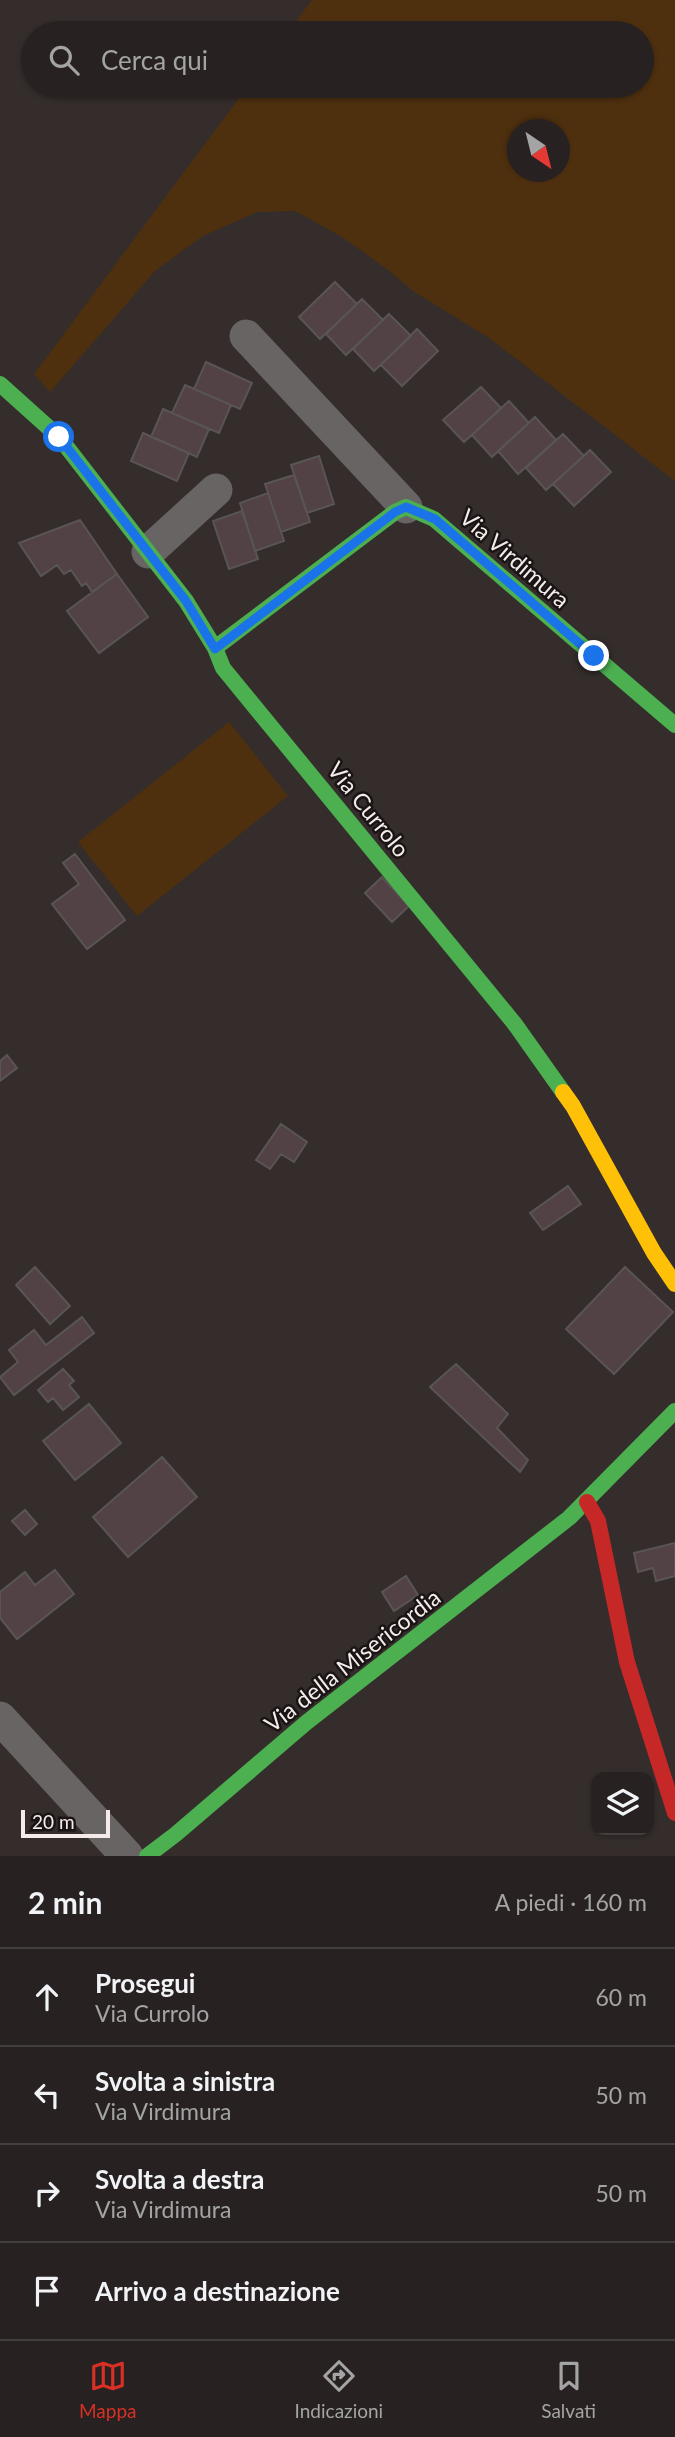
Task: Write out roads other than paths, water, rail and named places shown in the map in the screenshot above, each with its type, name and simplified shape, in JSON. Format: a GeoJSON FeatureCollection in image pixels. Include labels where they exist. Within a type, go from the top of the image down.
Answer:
{"type":"FeatureCollection","features":[{"type":"Feature","properties":{"kind":"street"},"geometry":{"type":"LineString","coordinates":[[215,649],[395,512],[406,507],[246,336]]}},
{"type":"Feature","properties":{"kind":"street","name":"Via Currolo"},"geometry":{"type":"LineString","coordinates":[[0,384],[59,437],[186,601],[223,667],[514,1023],[573,1106],[654,1253],[675,1284]]}},
{"type":"Feature","properties":{"kind":"street"},"geometry":{"type":"LineString","coordinates":[[148,552],[216,490]]}},
{"type":"Feature","properties":{"kind":"street","name":"Via Virdimura"},"geometry":{"type":"LineString","coordinates":[[406,507],[435,519],[675,725]]}},
{"type":"Feature","properties":{"kind":"street","name":"Via della Misericordia"},"geometry":{"type":"LineString","coordinates":[[147,1856],[307,1721],[587,1502],[675,1411]]}},
{"type":"Feature","properties":{"kind":"street"},"geometry":{"type":"LineString","coordinates":[[587,1502],[598,1521],[627,1662],[675,1813]]}},
{"type":"Feature","properties":{"kind":"street"},"geometry":{"type":"LineString","coordinates":[[0,1718],[127,1856]]}}]}
